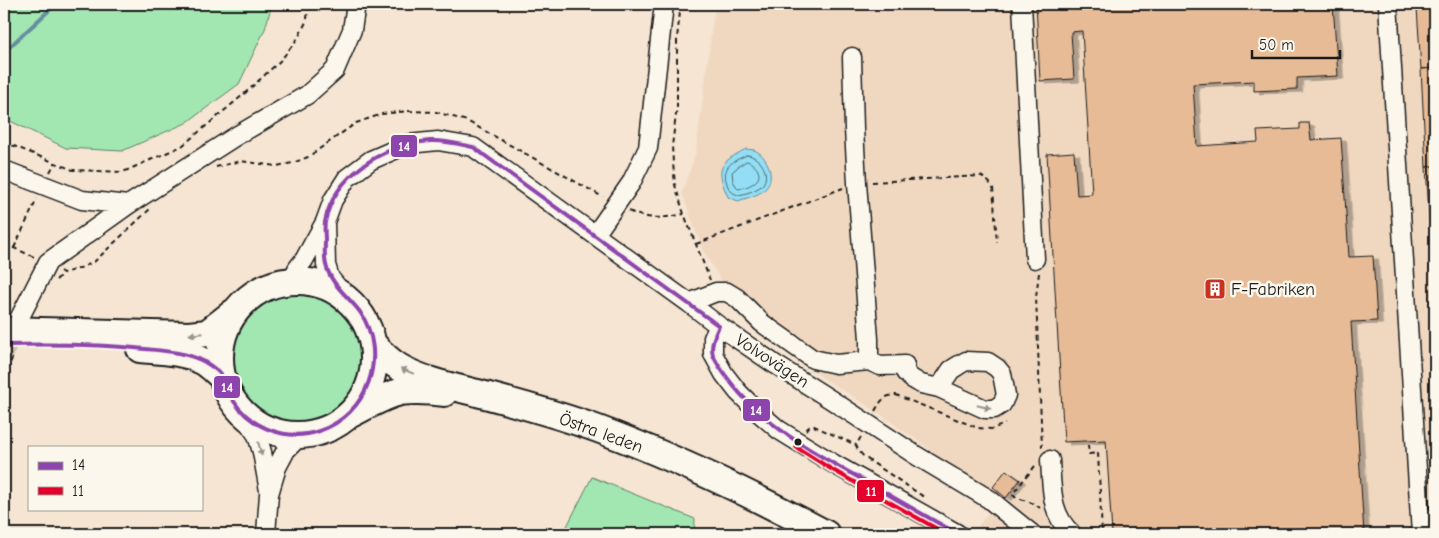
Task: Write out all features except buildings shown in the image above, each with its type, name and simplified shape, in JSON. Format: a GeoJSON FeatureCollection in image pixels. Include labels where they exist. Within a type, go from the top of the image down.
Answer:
{"type":"FeatureCollection","features":[{"type":"Feature","properties":{"kind":"highway"},"geometry":{"type":"LineString","coordinates":[[12,324],[189,335],[207,333],[249,297],[264,288],[281,282],[298,280],[316,283],[332,289],[347,299],[359,312],[368,328],[373,344],[374,364],[370,383],[362,400],[349,415],[335,425],[319,432],[301,435],[284,434],[267,429],[251,420],[238,408],[228,393],[222,377],[221,342],[227,325],[236,310]]}},
{"type":"Feature","properties":{"kind":"highway","name":"Östra leden"},"geometry":{"type":"LineString","coordinates":[[373,344],[393,364],[406,371],[454,387],[596,428],[713,477],[826,534]]}},
{"type":"Feature","properties":{"kind":"highway"},"geometry":{"type":"LineString","coordinates":[[9,350],[104,346],[172,353],[200,360],[222,377]]}},
{"type":"Feature","properties":{"kind":"highway","name":"Östra leden"},"geometry":{"type":"LineString","coordinates":[[349,415],[388,396],[401,392],[453,394],[493,404],[558,424],[628,449],[686,473],[811,534]]}},
{"type":"Feature","properties":{"kind":"street"},"geometry":{"type":"LineString","coordinates":[[12,324],[48,262],[128,205],[236,136],[307,95],[335,70],[352,30],[356,4]]}},
{"type":"Feature","properties":{"kind":"street"},"geometry":{"type":"LineString","coordinates":[[595,235],[631,183],[648,148],[664,4]]}},
{"type":"Feature","properties":{"kind":"street"},"geometry":{"type":"LineString","coordinates":[[1022,4],[1038,264]]}},
{"type":"Feature","properties":{"kind":"street"},"geometry":{"type":"LineString","coordinates":[[1388,4],[1425,524]]}},
{"type":"Feature","properties":{"kind":"street"},"geometry":{"type":"LineString","coordinates":[[852,57],[857,183],[869,338],[869,361]]}},
{"type":"Feature","properties":{"kind":"street","name":"Volvovägen"},"geometry":{"type":"LineString","coordinates":[[325,222],[333,200],[347,178],[371,160],[408,144],[438,141],[473,147],[719,326],[917,456],[989,499],[1032,534]]}},
{"type":"Feature","properties":{"kind":"street"},"geometry":{"type":"LineString","coordinates":[[4,170],[82,200],[128,205]]}},
{"type":"Feature","properties":{"kind":"street"},"geometry":{"type":"LineString","coordinates":[[298,280],[296,269],[304,260],[325,222]]}},
{"type":"Feature","properties":{"kind":"street"},"geometry":{"type":"LineString","coordinates":[[325,222],[326,265],[330,278],[347,299]]}},
{"type":"Feature","properties":{"kind":"street"},"geometry":{"type":"LineString","coordinates":[[689,303],[716,292],[727,292],[737,298],[762,323],[813,360],[836,364],[869,361],[880,366],[905,365],[905,372],[910,378],[921,384],[939,388]]}},
{"type":"Feature","properties":{"kind":"street"},"geometry":{"type":"LineString","coordinates":[[719,326],[713,338],[713,354],[724,374],[738,392],[758,412],[779,430],[834,464],[958,534]]}},
{"type":"Feature","properties":{"kind":"street"},"geometry":{"type":"LineString","coordinates":[[813,360],[858,348],[869,338]]}},
{"type":"Feature","properties":{"kind":"street"},"geometry":{"type":"LineString","coordinates":[[238,408],[257,435],[262,452],[269,494]]}},
{"type":"Feature","properties":{"kind":"street"},"geometry":{"type":"LineString","coordinates":[[266,534],[269,494],[280,459],[301,435]]}},
{"type":"Feature","properties":{"kind":"street"},"geometry":{"type":"LineString","coordinates":[[1043,458],[1057,515],[1072,534]]}},
{"type":"Feature","properties":{"kind":"path"},"geometry":{"type":"LineString","coordinates":[[4,142],[73,170],[123,172],[182,146],[243,95],[281,60],[298,38],[307,20],[308,4]]}},
{"type":"Feature","properties":{"kind":"path"},"geometry":{"type":"LineString","coordinates":[[681,4],[677,38],[677,106],[672,146],[673,171],[675,185],[684,214],[712,286]]}},
{"type":"Feature","properties":{"kind":"path"},"geometry":{"type":"LineString","coordinates":[[14,248],[55,163]]}},
{"type":"Feature","properties":{"kind":"path"},"geometry":{"type":"LineString","coordinates":[[1038,264],[1036,297],[1043,458],[1013,495],[1015,498],[1035,504],[1045,512]]}},
{"type":"Feature","properties":{"kind":"path"},"geometry":{"type":"LineString","coordinates":[[4,379],[9,350]]}},
{"type":"Feature","properties":{"kind":"path"},"geometry":{"type":"LineString","coordinates":[[874,413],[883,398],[896,395],[978,428],[992,428],[1005,424]]}},
{"type":"Feature","properties":{"kind":"path"},"geometry":{"type":"LineString","coordinates":[[805,430],[814,426],[856,445],[864,457],[924,497]]}},
{"type":"Feature","properties":{"kind":"path"},"geometry":{"type":"LineString","coordinates":[[856,445],[864,431]]}},
{"type":"Feature","properties":{"kind":"path"},"geometry":{"type":"LineString","coordinates":[[1088,445],[1089,454],[1098,454],[1102,534]]}},
{"type":"Feature","properties":{"kind":"shaded area"},"geometry":{"type":"Polygon","coordinates":[[[715,4],[1435,4],[1435,534],[986,534],[977,528],[989,512],[928,448],[749,326],[703,251],[682,193],[696,152],[715,4]]]}},
{"type":"Feature","properties":{"kind":"green space"},"geometry":{"type":"Polygon","coordinates":[[[4,4],[272,4],[265,29],[239,84],[186,123],[122,151],[66,148],[4,118],[4,4]]]}},
{"type":"Feature","properties":{"kind":"green space"},"geometry":{"type":"Polygon","coordinates":[[[295,291],[321,296],[332,302],[342,311],[351,321],[357,332],[362,358],[357,384],[351,395],[342,405],[332,414],[321,420],[295,425],[269,420],[258,414],[248,405],[239,395],[233,384],[228,358],[233,332],[239,321],[248,311],[258,302],[269,296],[295,291]]]}},
{"type":"Feature","properties":{"kind":"green space"},"geometry":{"type":"Polygon","coordinates":[[[592,477],[695,519],[694,534],[563,534],[592,477]]]}},
{"type":"Feature","properties":{"kind":"water"},"geometry":{"type":"Polygon","coordinates":[[[746,149],[759,153],[767,162],[770,180],[768,186],[761,192],[738,201],[728,197],[721,173],[722,167],[730,158],[746,149]]]}},
{"type":"Feature","properties":{"kind":"waterway"},"geometry":{"type":"LineString","coordinates":[[4,52],[56,4]]}},
{"type":"Feature","properties":{"kind":"tunnel"},"geometry":{"type":"LineString","coordinates":[[4,355],[17,322]]}},
{"type":"Feature","properties":{"kind":"transit line","name":"14"},"geometry":{"type":"LineString","coordinates":[[4,345],[110,346],[182,354],[203,361],[220,373],[233,400],[241,410],[260,425],[271,430],[295,435],[319,431],[336,423],[350,412],[361,398],[369,382],[373,364],[373,346],[369,329],[360,312],[332,279],[326,265],[325,224],[330,205],[350,177],[364,165],[396,148],[430,141],[473,147],[719,326],[712,348],[713,355],[721,370],[746,400],[779,429],[815,453],[958,534]]}},
{"type":"Feature","properties":{"kind":"transit line","name":"11"},"geometry":{"type":"LineString","coordinates":[[796,447],[946,534]]}},
{"type":"Feature","properties":{"kind":"place","name":"F-Fabriken"},"geometry":{"type":"Point","coordinates":[1215,289]}}]}
